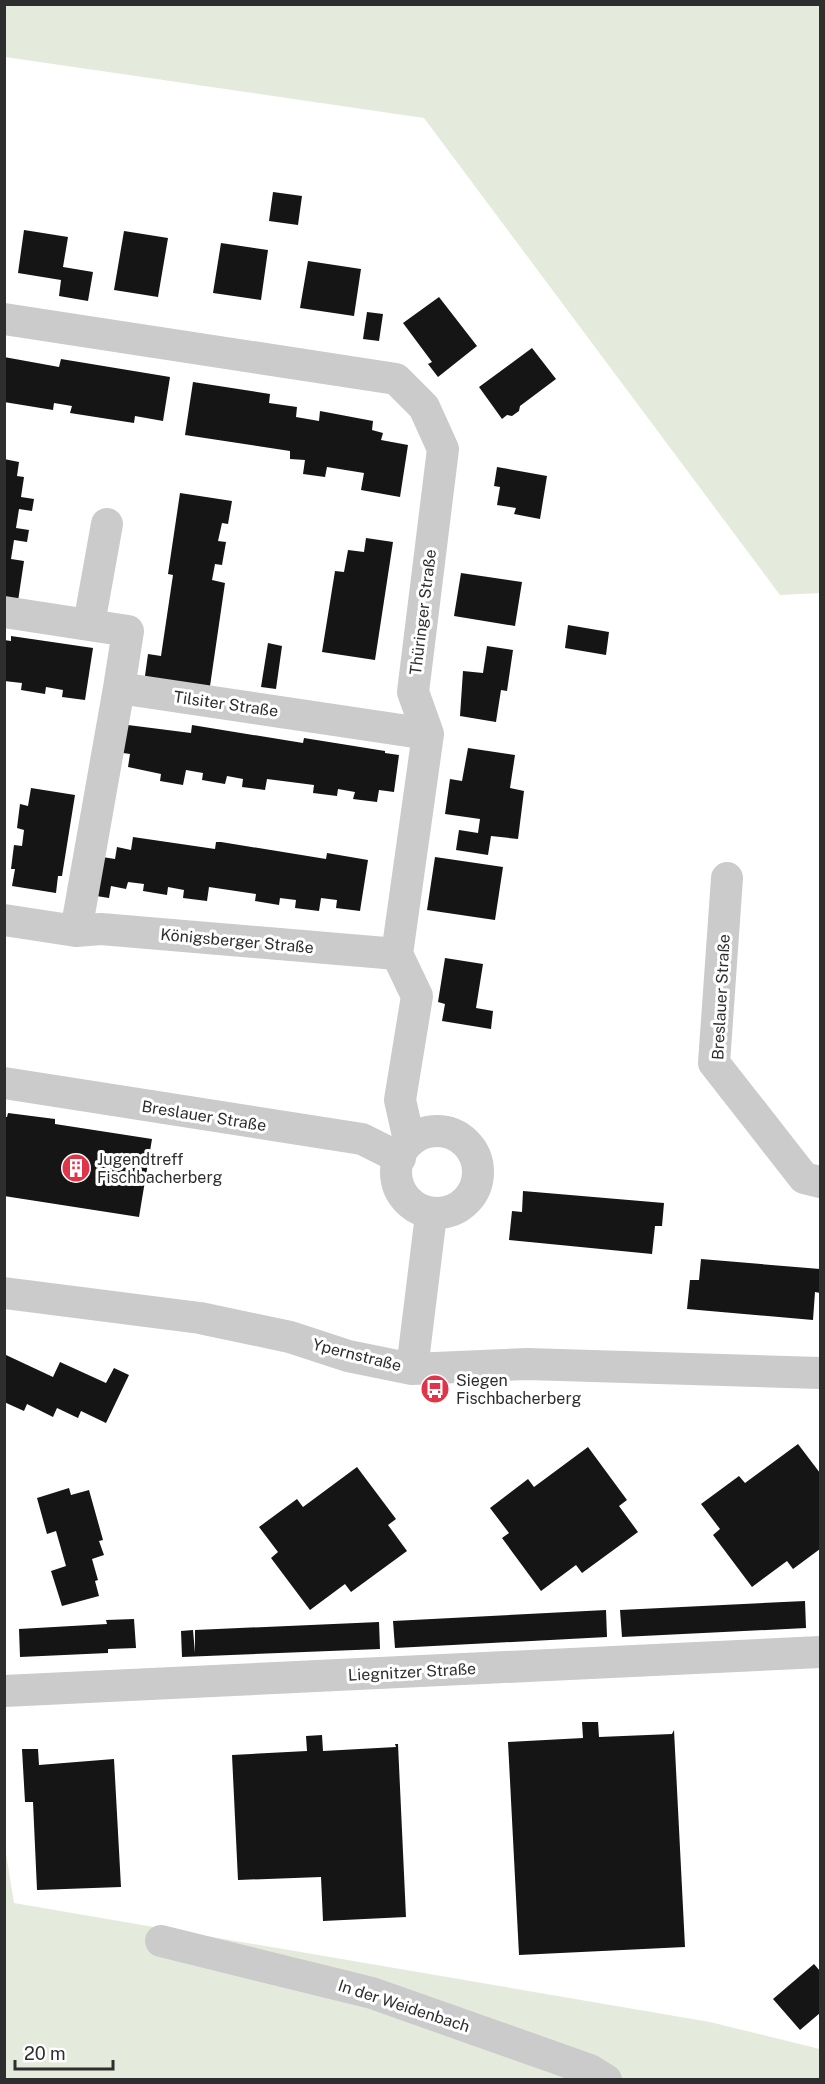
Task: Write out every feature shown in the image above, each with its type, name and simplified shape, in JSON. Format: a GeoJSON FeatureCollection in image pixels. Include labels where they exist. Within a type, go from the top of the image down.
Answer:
{"type":"FeatureCollection","features":[{"type":"Feature","properties":{"kind":"street","name":"Thüringer Straße"},"geometry":{"type":"LineString","coordinates":[[4,320],[396,379],[424,407],[442,449],[413,692],[428,734],[397,954]]}},
{"type":"Feature","properties":{"kind":"street"},"geometry":{"type":"LineString","coordinates":[[89,624],[107,525]]}},
{"type":"Feature","properties":{"kind":"street"},"geometry":{"type":"LineString","coordinates":[[4,612],[128,631],[76,931]]}},
{"type":"Feature","properties":{"kind":"street","name":"Tilsiter Straße"},"geometry":{"type":"LineString","coordinates":[[119,688],[428,734]]}},
{"type":"Feature","properties":{"kind":"street","name":"Breslauer Straße"},"geometry":{"type":"LineString","coordinates":[[727,878],[714,1063],[804,1178],[820,1182]]}},
{"type":"Feature","properties":{"kind":"street","name":"Königsberger Straße"},"geometry":{"type":"LineString","coordinates":[[4,920],[76,931],[101,929],[397,954]]}},
{"type":"Feature","properties":{"kind":"street"},"geometry":{"type":"LineString","coordinates":[[397,954],[417,996],[400,1100],[405,1149],[395,1178],[406,1202],[431,1215],[453,1212],[470,1200],[480,1170],[469,1144],[442,1130],[425,1131],[405,1149]]}},
{"type":"Feature","properties":{"kind":"street","name":"Breslauer Straße"},"geometry":{"type":"LineString","coordinates":[[4,1083],[362,1139],[405,1149]]}},
{"type":"Feature","properties":{"kind":"street"},"geometry":{"type":"LineString","coordinates":[[412,1369],[431,1215]]}},
{"type":"Feature","properties":{"kind":"street","name":"Ypernstraße"},"geometry":{"type":"LineString","coordinates":[[4,1293],[200,1318],[290,1337],[348,1356],[412,1369],[527,1364],[820,1373]]}},
{"type":"Feature","properties":{"kind":"street","name":"Liegnitzer Straße"},"geometry":{"type":"LineString","coordinates":[[4,1691],[820,1652]]}},
{"type":"Feature","properties":{"kind":"street","name":"In der Weidenbach"},"geometry":{"type":"LineString","coordinates":[[161,1941],[372,1993],[590,2070],[606,2079]]}},
{"type":"Feature","properties":{"kind":"green space"},"geometry":{"type":"Polygon","coordinates":[[[5,4],[820,5],[820,593],[780,595],[424,118],[5,57],[5,4]]]}},
{"type":"Feature","properties":{"kind":"green space"},"geometry":{"type":"Polygon","coordinates":[[[4,1841],[14,1903],[710,2022],[820,2049],[820,2079],[5,2079],[4,1841]]]}},
{"type":"Feature","properties":{"kind":"building"},"geometry":{"type":"Polygon","coordinates":[[[273,192],[302,196],[298,225],[269,221],[273,192]]]}},
{"type":"Feature","properties":{"kind":"building"},"geometry":{"type":"Polygon","coordinates":[[[24,230],[68,237],[63,267],[93,272],[88,301],[59,296],[61,280],[18,273],[24,230]]]}},
{"type":"Feature","properties":{"kind":"building"},"geometry":{"type":"Polygon","coordinates":[[[124,231],[168,238],[158,297],[114,290],[124,231]]]}},
{"type":"Feature","properties":{"kind":"building"},"geometry":{"type":"Polygon","coordinates":[[[221,243],[268,250],[261,300],[213,293],[221,243]]]}},
{"type":"Feature","properties":{"kind":"building"},"geometry":{"type":"Polygon","coordinates":[[[308,261],[361,269],[354,316],[300,308],[308,261]]]}},
{"type":"Feature","properties":{"kind":"building"},"geometry":{"type":"Polygon","coordinates":[[[439,297],[477,346],[438,377],[428,364],[432,362],[403,323],[439,297]]]}},
{"type":"Feature","properties":{"kind":"building"},"geometry":{"type":"Polygon","coordinates":[[[367,312],[383,314],[379,341],[363,339],[367,312]]]}},
{"type":"Feature","properties":{"kind":"building"},"geometry":{"type":"Polygon","coordinates":[[[532,348],[556,379],[520,406],[519,411],[502,419],[479,387],[532,348]]]}},
{"type":"Feature","properties":{"kind":"building"},"geometry":{"type":"Polygon","coordinates":[[[4,357],[59,367],[61,359],[170,377],[163,421],[135,416],[134,423],[70,413],[72,406],[54,403],[53,410],[4,402],[4,357]]]}},
{"type":"Feature","properties":{"kind":"building"},"geometry":{"type":"Polygon","coordinates":[[[193,382],[270,394],[269,403],[297,407],[296,417],[319,421],[320,411],[373,421],[372,430],[383,433],[381,440],[408,445],[400,497],[361,490],[364,473],[327,467],[325,477],[303,474],[305,460],[290,459],[290,451],[185,435],[193,382]]]}},
{"type":"Feature","properties":{"kind":"building"},"geometry":{"type":"Polygon","coordinates":[[[4,459],[19,462],[17,476],[24,477],[21,497],[34,499],[32,511],[19,509],[16,528],[29,530],[27,542],[14,540],[11,559],[24,561],[18,601],[4,599],[4,459]]]}},
{"type":"Feature","properties":{"kind":"building"},"geometry":{"type":"Polygon","coordinates":[[[497,467],[547,476],[540,519],[514,514],[516,508],[497,505],[500,487],[494,486],[497,467]]]}},
{"type":"Feature","properties":{"kind":"building"},"geometry":{"type":"Polygon","coordinates":[[[180,493],[232,501],[228,524],[222,523],[218,541],[226,542],[222,565],[215,564],[212,580],[225,583],[209,693],[144,683],[148,654],[161,656],[173,575],[168,574],[180,493]]]}},
{"type":"Feature","properties":{"kind":"building"},"geometry":{"type":"Polygon","coordinates":[[[366,538],[393,542],[375,660],[322,652],[335,571],[344,572],[348,550],[364,552],[366,538]]]}},
{"type":"Feature","properties":{"kind":"building"},"geometry":{"type":"Polygon","coordinates":[[[461,573],[522,582],[515,626],[454,616],[461,573]]]}},
{"type":"Feature","properties":{"kind":"building"},"geometry":{"type":"Polygon","coordinates":[[[568,625],[609,632],[606,655],[565,648],[568,625]]]}},
{"type":"Feature","properties":{"kind":"building"},"geometry":{"type":"Polygon","coordinates":[[[11,636],[93,648],[85,700],[62,697],[63,690],[46,687],[45,694],[21,690],[22,683],[4,681],[4,640],[11,641],[11,636]]]}},
{"type":"Feature","properties":{"kind":"building"},"geometry":{"type":"Polygon","coordinates":[[[268,643],[282,646],[276,689],[261,687],[268,643]]]}},
{"type":"Feature","properties":{"kind":"building"},"geometry":{"type":"Polygon","coordinates":[[[487,646],[513,650],[507,691],[501,690],[496,722],[460,716],[463,671],[483,673],[487,646]]]}},
{"type":"Feature","properties":{"kind":"building"},"geometry":{"type":"Polygon","coordinates":[[[120,724],[191,733],[192,725],[303,743],[304,738],[385,751],[385,753],[399,755],[394,792],[379,790],[377,802],[353,799],[355,792],[338,789],[337,796],[313,793],[314,785],[267,779],[265,790],[242,787],[243,779],[227,776],[225,784],[202,780],[203,773],[186,770],[183,785],[160,781],[161,774],[128,767],[130,754],[116,752],[120,724]]]}},
{"type":"Feature","properties":{"kind":"building"},"geometry":{"type":"Polygon","coordinates":[[[468,748],[515,755],[510,788],[524,791],[518,839],[491,836],[488,855],[456,850],[459,830],[478,833],[480,819],[445,814],[450,779],[462,781],[468,748]]]}},
{"type":"Feature","properties":{"kind":"building"},"geometry":{"type":"Polygon","coordinates":[[[31,788],[75,795],[62,876],[58,876],[56,893],[12,886],[15,869],[11,869],[14,845],[22,846],[24,830],[17,828],[20,804],[28,806],[31,788]]]}},
{"type":"Feature","properties":{"kind":"building"},"geometry":{"type":"Polygon","coordinates":[[[133,837],[215,849],[216,842],[221,842],[326,859],[327,853],[368,860],[360,911],[336,908],[337,900],[321,898],[319,911],[295,908],[296,900],[280,898],[279,905],[255,901],[256,894],[209,887],[207,901],[183,898],[184,890],[168,887],[167,895],[143,891],[144,884],[128,882],[126,889],[111,886],[109,898],[90,895],[96,856],[115,859],[117,847],[131,850],[133,837]]]}},
{"type":"Feature","properties":{"kind":"building"},"geometry":{"type":"Polygon","coordinates":[[[435,857],[503,867],[495,920],[427,910],[435,857]]]}},
{"type":"Feature","properties":{"kind":"building"},"geometry":{"type":"Polygon","coordinates":[[[445,958],[483,964],[476,1008],[493,1011],[491,1029],[442,1021],[445,1004],[438,1002],[445,958]]]}},
{"type":"Feature","properties":{"kind":"building","name":"Jugendtreff Fischbacherberg"},"geometry":{"type":"Polygon","coordinates":[[[8,1113],[55,1119],[55,1124],[152,1139],[139,1217],[4,1196],[4,1117],[7,1117],[8,1113]]]}},
{"type":"Feature","properties":{"kind":"building"},"geometry":{"type":"Polygon","coordinates":[[[523,1191],[664,1203],[662,1226],[655,1226],[652,1254],[509,1240],[512,1211],[522,1212],[523,1191]]]}},
{"type":"Feature","properties":{"kind":"building"},"geometry":{"type":"Polygon","coordinates":[[[701,1259],[820,1269],[820,1293],[815,1292],[813,1320],[687,1309],[690,1280],[699,1280],[701,1259]]]}},
{"type":"Feature","properties":{"kind":"building"},"geometry":{"type":"Polygon","coordinates":[[[6,1355],[53,1377],[60,1362],[106,1383],[114,1368],[129,1375],[106,1423],[81,1411],[78,1418],[57,1408],[53,1417],[27,1404],[24,1411],[4,1402],[6,1355]]]}},
{"type":"Feature","properties":{"kind":"building"},"geometry":{"type":"Polygon","coordinates":[[[798,1444],[820,1473],[820,1549],[793,1569],[787,1561],[752,1587],[713,1535],[720,1529],[701,1504],[739,1476],[745,1483],[798,1444]]]}},
{"type":"Feature","properties":{"kind":"building"},"geometry":{"type":"Polygon","coordinates":[[[588,1447],[627,1500],[619,1506],[638,1532],[582,1573],[576,1565],[541,1591],[502,1538],[509,1533],[490,1508],[528,1479],[534,1487],[588,1447]]]}},
{"type":"Feature","properties":{"kind":"building"},"geometry":{"type":"Polygon","coordinates":[[[357,1467],[396,1519],[388,1525],[407,1551],[351,1592],[345,1584],[310,1610],[271,1558],[278,1552],[259,1527],[297,1499],[303,1507],[357,1467]]]}},
{"type":"Feature","properties":{"kind":"building"},"geometry":{"type":"Polygon","coordinates":[[[69,1488],[71,1495],[89,1490],[103,1540],[99,1541],[104,1555],[92,1559],[98,1580],[95,1581],[99,1596],[62,1606],[51,1571],[66,1566],[56,1531],[47,1534],[37,1498],[69,1488]]]}},
{"type":"Feature","properties":{"kind":"building"},"geometry":{"type":"Polygon","coordinates":[[[805,1601],[806,1628],[622,1637],[620,1610],[805,1601]]]}},
{"type":"Feature","properties":{"kind":"building"},"geometry":{"type":"Polygon","coordinates":[[[606,1610],[607,1637],[395,1648],[393,1621],[606,1610]]]}},
{"type":"Feature","properties":{"kind":"building"},"geometry":{"type":"Polygon","coordinates":[[[134,1619],[136,1648],[108,1649],[108,1653],[20,1657],[19,1629],[107,1624],[106,1620],[134,1619]]]}},
{"type":"Feature","properties":{"kind":"building"},"geometry":{"type":"Polygon","coordinates":[[[379,1622],[380,1649],[182,1657],[181,1631],[193,1630],[195,1653],[195,1630],[379,1622]]]}},
{"type":"Feature","properties":{"kind":"building"},"geometry":{"type":"Polygon","coordinates":[[[582,1722],[598,1722],[599,1737],[672,1734],[674,1730],[685,1947],[519,1955],[508,1742],[583,1738],[582,1722]]]}},
{"type":"Feature","properties":{"kind":"building"},"geometry":{"type":"Polygon","coordinates":[[[322,1735],[323,1751],[396,1747],[395,1744],[398,1744],[406,1917],[323,1921],[321,1877],[238,1880],[232,1755],[307,1751],[306,1736],[322,1735]]]}},
{"type":"Feature","properties":{"kind":"building"},"geometry":{"type":"Polygon","coordinates":[[[22,1749],[38,1749],[39,1765],[114,1759],[121,1887],[37,1890],[33,1802],[25,1802],[22,1749]]]}},
{"type":"Feature","properties":{"kind":"building"},"geometry":{"type":"Polygon","coordinates":[[[814,1964],[820,1971],[820,2013],[800,2030],[773,1999],[814,1964]]]}},
{"type":"Feature","properties":{"kind":"place","name":"Jugendtreff Fischbacherberg"},"geometry":{"type":"Point","coordinates":[76,1168]}},
{"type":"Feature","properties":{"kind":"place","name":"Siegen Fischbacherberg"},"geometry":{"type":"Point","coordinates":[435,1389]}}]}
